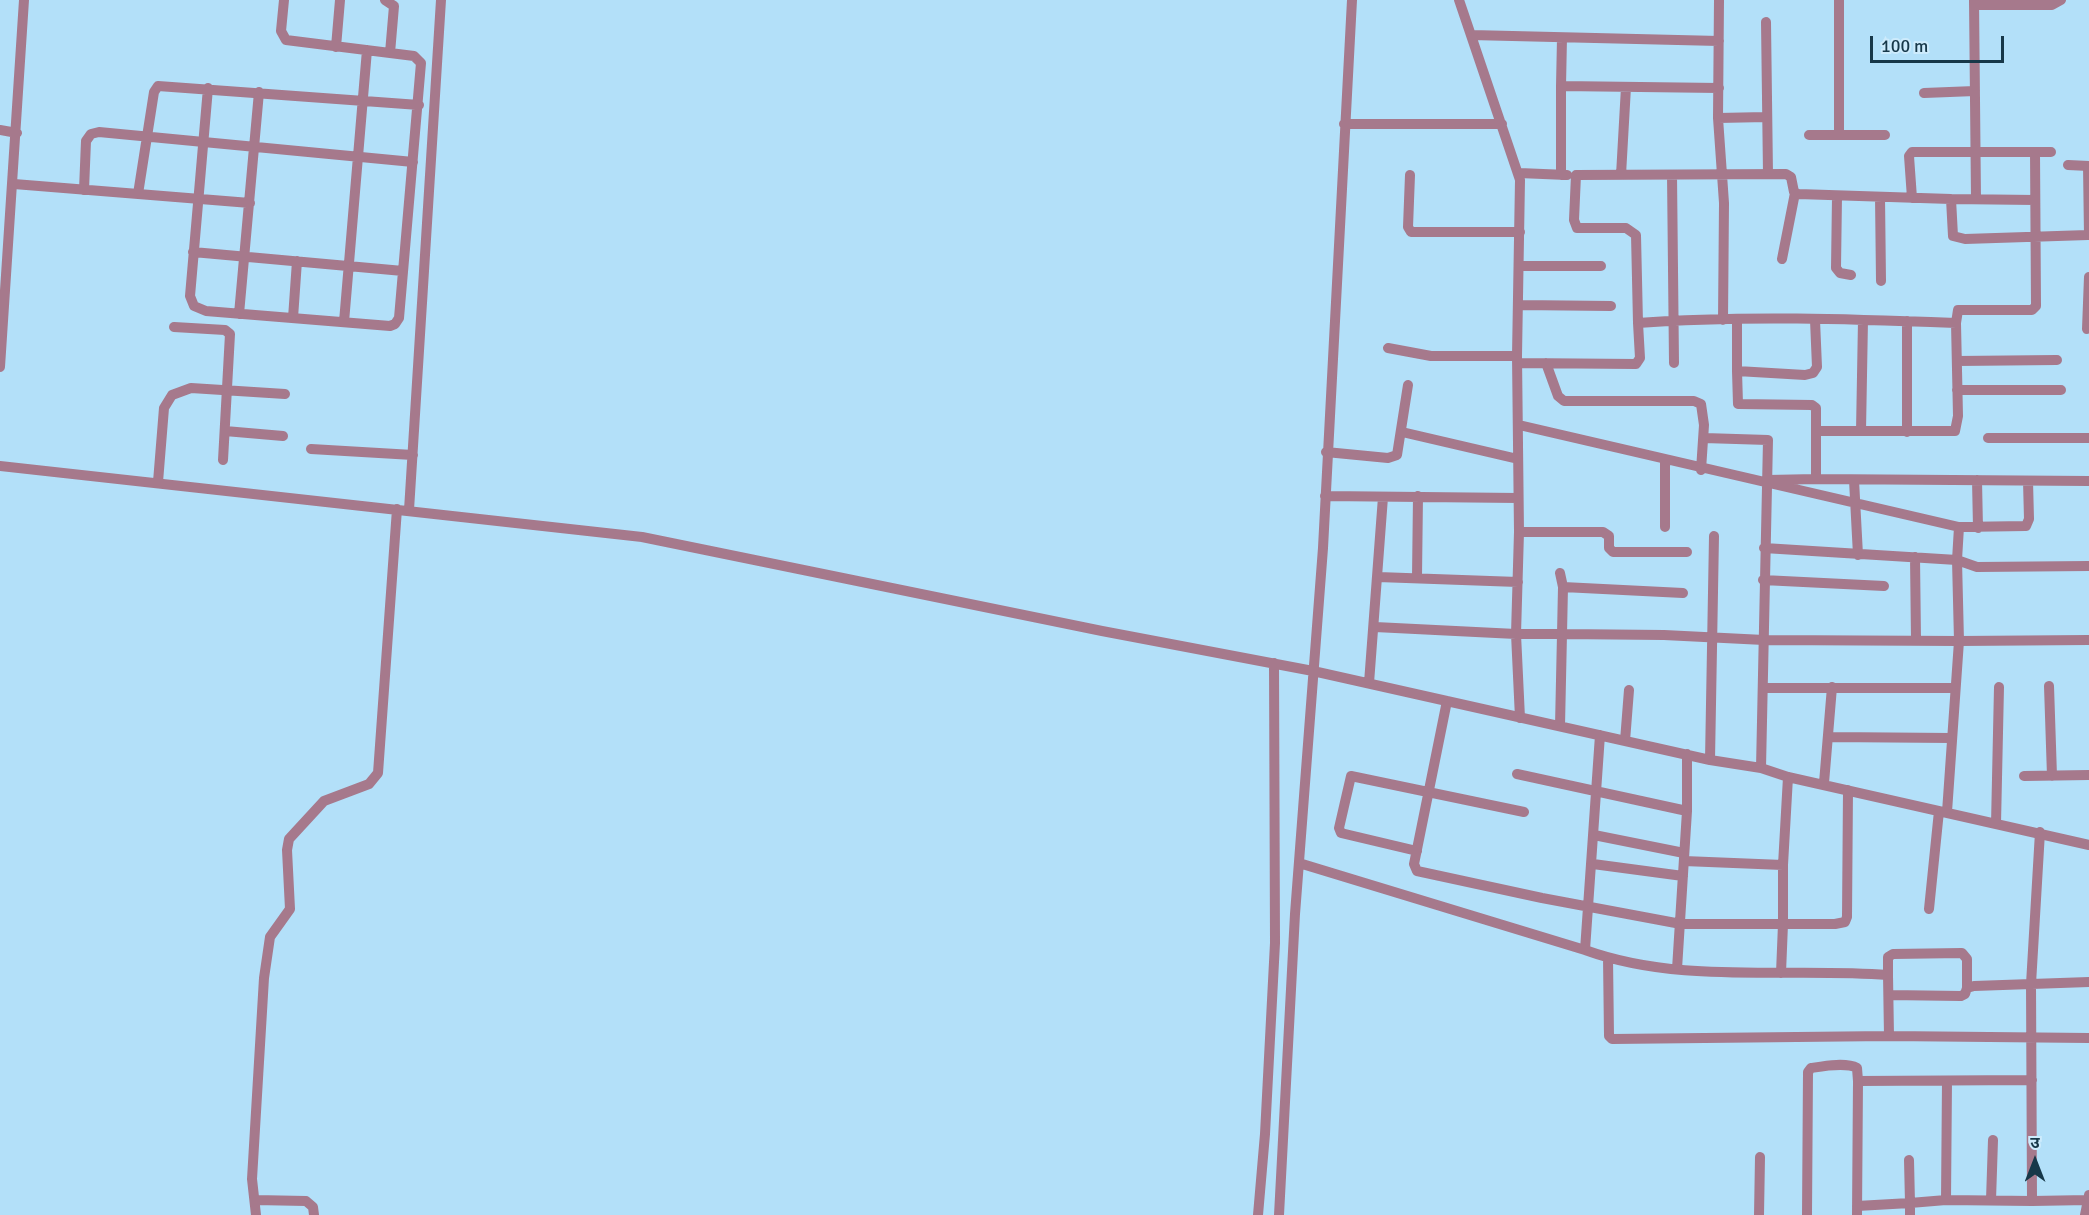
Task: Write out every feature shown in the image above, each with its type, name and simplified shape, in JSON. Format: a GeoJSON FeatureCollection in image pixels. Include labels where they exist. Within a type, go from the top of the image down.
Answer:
{"type":"FeatureCollection","features":[{"type":"Feature","properties":{"kind":"street"},"geometry":{"type":"LineString","coordinates":[[0,367],[3,290],[14,184],[24,0]]}},
{"type":"Feature","properties":{"kind":"street"},"geometry":{"type":"LineString","coordinates":[[208,88],[190,302],[206,311],[395,324],[399,318],[421,63],[414,56],[284,38],[281,31],[284,0]]}},
{"type":"Feature","properties":{"kind":"street"},"geometry":{"type":"LineString","coordinates":[[336,47],[340,0]]}},
{"type":"Feature","properties":{"kind":"street"},"geometry":{"type":"LineString","coordinates":[[385,0],[394,6],[390,53]]}},
{"type":"Feature","properties":{"kind":"street"},"geometry":{"type":"LineString","coordinates":[[409,510],[441,0]]}},
{"type":"Feature","properties":{"kind":"street"},"geometry":{"type":"LineString","coordinates":[[1279,1215],[1299,863],[1325,496],[1352,0]]}},
{"type":"Feature","properties":{"kind":"street"},"geometry":{"type":"LineString","coordinates":[[1459,0],[1519,173],[1519,532],[1516,634],[1520,718]]}},
{"type":"Feature","properties":{"kind":"street"},"geometry":{"type":"LineString","coordinates":[[1719,0],[1718,118],[1724,203],[1723,320]]}},
{"type":"Feature","properties":{"kind":"street"},"geometry":{"type":"LineString","coordinates":[[1839,0],[1839,135]]}},
{"type":"Feature","properties":{"kind":"street"},"geometry":{"type":"LineString","coordinates":[[1976,198],[1974,3],[2052,4],[2061,0]]}},
{"type":"Feature","properties":{"kind":"street"},"geometry":{"type":"LineString","coordinates":[[1766,22],[1768,174]]}},
{"type":"Feature","properties":{"kind":"street"},"geometry":{"type":"LineString","coordinates":[[1471,35],[1719,41]]}},
{"type":"Feature","properties":{"kind":"street"},"geometry":{"type":"LineString","coordinates":[[1561,175],[1562,38]]}},
{"type":"Feature","properties":{"kind":"street"},"geometry":{"type":"LineString","coordinates":[[344,322],[360,156],[367,50]]}},
{"type":"Feature","properties":{"kind":"street"},"geometry":{"type":"LineString","coordinates":[[138,194],[154,92],[158,86],[419,105]]}},
{"type":"Feature","properties":{"kind":"street"},"geometry":{"type":"LineString","coordinates":[[1561,86],[1719,88]]}},
{"type":"Feature","properties":{"kind":"street"},"geometry":{"type":"LineString","coordinates":[[1621,175],[1626,87]]}},
{"type":"Feature","properties":{"kind":"street"},"geometry":{"type":"LineString","coordinates":[[1924,93],[1975,91]]}},
{"type":"Feature","properties":{"kind":"street"},"geometry":{"type":"LineString","coordinates":[[239,314],[259,92]]}},
{"type":"Feature","properties":{"kind":"street"},"geometry":{"type":"LineString","coordinates":[[1718,118],[1766,117]]}},
{"type":"Feature","properties":{"kind":"street"},"geometry":{"type":"LineString","coordinates":[[1344,124],[1502,124]]}},
{"type":"Feature","properties":{"kind":"street"},"geometry":{"type":"LineString","coordinates":[[0,130],[16,133]]}},
{"type":"Feature","properties":{"kind":"street"},"geometry":{"type":"LineString","coordinates":[[84,189],[86,141],[91,134],[99,132],[413,162]]}},
{"type":"Feature","properties":{"kind":"street"},"geometry":{"type":"LineString","coordinates":[[1809,135],[1885,135]]}},
{"type":"Feature","properties":{"kind":"street"},"geometry":{"type":"LineString","coordinates":[[1912,198],[1909,156],[1912,152],[2051,152]]}},
{"type":"Feature","properties":{"kind":"street"},"geometry":{"type":"LineString","coordinates":[[1816,431],[1955,431],[1958,425],[1956,323],[1958,310],[2035,309],[2035,152]]}},
{"type":"Feature","properties":{"kind":"street"},"geometry":{"type":"LineString","coordinates":[[1951,199],[1951,228],[1957,238],[2089,235],[2089,166],[2068,165]]}},
{"type":"Feature","properties":{"kind":"street"},"geometry":{"type":"LineString","coordinates":[[1519,173],[1790,175],[1795,193],[1782,259]]}},
{"type":"Feature","properties":{"kind":"street"},"geometry":{"type":"LineString","coordinates":[[1410,175],[1408,227],[1411,232],[1520,232]]}},
{"type":"Feature","properties":{"kind":"street"},"geometry":{"type":"LineString","coordinates":[[1388,348],[1431,356],[1518,359],[1546,363],[1636,364],[1640,358],[1636,235],[1626,228],[1577,228],[1574,220],[1576,175]]}},
{"type":"Feature","properties":{"kind":"street"},"geometry":{"type":"LineString","coordinates":[[1672,175],[1674,363]]}},
{"type":"Feature","properties":{"kind":"street"},"geometry":{"type":"LineString","coordinates":[[14,184],[250,203]]}},
{"type":"Feature","properties":{"kind":"street"},"geometry":{"type":"LineString","coordinates":[[1795,193],[1837,197],[2035,200]]}},
{"type":"Feature","properties":{"kind":"street"},"geometry":{"type":"LineString","coordinates":[[1837,197],[1836,268],[1840,273],[1851,275]]}},
{"type":"Feature","properties":{"kind":"street"},"geometry":{"type":"LineString","coordinates":[[1880,197],[1881,281]]}},
{"type":"Feature","properties":{"kind":"street"},"geometry":{"type":"LineString","coordinates":[[193,252],[403,271]]}},
{"type":"Feature","properties":{"kind":"street"},"geometry":{"type":"LineString","coordinates":[[293,318],[297,261]]}},
{"type":"Feature","properties":{"kind":"street"},"geometry":{"type":"LineString","coordinates":[[1520,266],[1601,266]]}},
{"type":"Feature","properties":{"kind":"street"},"geometry":{"type":"LineString","coordinates":[[2087,329],[2089,277]]}},
{"type":"Feature","properties":{"kind":"street"},"geometry":{"type":"LineString","coordinates":[[1519,305],[1611,306]]}},
{"type":"Feature","properties":{"kind":"street"},"geometry":{"type":"LineString","coordinates":[[1638,323],[1674,320],[1863,320],[1956,323]]}},
{"type":"Feature","properties":{"kind":"street"},"geometry":{"type":"LineString","coordinates":[[1737,320],[1738,404],[1812,405],[1816,408],[1816,479]]}},
{"type":"Feature","properties":{"kind":"street"},"geometry":{"type":"LineString","coordinates":[[1737,371],[1813,373],[1817,367],[1815,320]]}},
{"type":"Feature","properties":{"kind":"street"},"geometry":{"type":"LineString","coordinates":[[1860,431],[1863,320]]}},
{"type":"Feature","properties":{"kind":"street"},"geometry":{"type":"LineString","coordinates":[[1907,321],[1907,432]]}},
{"type":"Feature","properties":{"kind":"street"},"geometry":{"type":"LineString","coordinates":[[174,327],[229,332],[223,460]]}},
{"type":"Feature","properties":{"kind":"street"},"geometry":{"type":"LineString","coordinates":[[1957,361],[2057,360]]}},
{"type":"Feature","properties":{"kind":"street"},"geometry":{"type":"LineString","coordinates":[[1546,363],[1558,396],[1564,401],[1698,402],[1703,408],[1704,438],[1701,470]]}},
{"type":"Feature","properties":{"kind":"street"},"geometry":{"type":"LineString","coordinates":[[1326,452],[1393,457],[1399,452],[1408,385]]}},
{"type":"Feature","properties":{"kind":"street"},"geometry":{"type":"LineString","coordinates":[[158,482],[167,400],[183,389],[285,394]]}},
{"type":"Feature","properties":{"kind":"street"},"geometry":{"type":"LineString","coordinates":[[1957,390],[2061,390]]}},
{"type":"Feature","properties":{"kind":"street"},"geometry":{"type":"LineString","coordinates":[[1519,425],[1701,470],[1768,482],[1854,505],[1959,527],[2026,526],[2029,519],[2028,481]]}},
{"type":"Feature","properties":{"kind":"street"},"geometry":{"type":"LineString","coordinates":[[225,431],[283,436]]}},
{"type":"Feature","properties":{"kind":"street"},"geometry":{"type":"LineString","coordinates":[[1401,432],[1518,459]]}},
{"type":"Feature","properties":{"kind":"street"},"geometry":{"type":"LineString","coordinates":[[1704,438],[1768,440],[1763,580],[1764,688],[1761,768]]}},
{"type":"Feature","properties":{"kind":"street"},"geometry":{"type":"LineString","coordinates":[[1988,438],[2089,438]]}},
{"type":"Feature","properties":{"kind":"street"},"geometry":{"type":"LineString","coordinates":[[311,449],[413,455]]}},
{"type":"Feature","properties":{"kind":"street"},"geometry":{"type":"LineString","coordinates":[[1665,460],[1665,527]]}},
{"type":"Feature","properties":{"kind":"street"},"geometry":{"type":"LineString","coordinates":[[0,466],[642,537],[1102,631],[1313,671],[1710,760],[1761,768],[1788,777],[1824,783],[2089,845]]}},
{"type":"Feature","properties":{"kind":"street"},"geometry":{"type":"LineString","coordinates":[[1768,482],[1816,479],[2089,481]]}},
{"type":"Feature","properties":{"kind":"street"},"geometry":{"type":"LineString","coordinates":[[1854,480],[1858,555]]}},
{"type":"Feature","properties":{"kind":"street"},"geometry":{"type":"LineString","coordinates":[[1977,480],[1978,528]]}},
{"type":"Feature","properties":{"kind":"street"},"geometry":{"type":"LineString","coordinates":[[1325,496],[1518,498]]}},
{"type":"Feature","properties":{"kind":"street"},"geometry":{"type":"LineString","coordinates":[[1417,577],[1418,496]]}},
{"type":"Feature","properties":{"kind":"street"},"geometry":{"type":"LineString","coordinates":[[1369,683],[1383,497]]}},
{"type":"Feature","properties":{"kind":"street"},"geometry":{"type":"LineString","coordinates":[[256,1215],[252,1179],[264,978],[270,937],[290,909],[287,845],[291,833],[324,801],[369,784],[378,773],[397,509]]}},
{"type":"Feature","properties":{"kind":"street"},"geometry":{"type":"LineString","coordinates":[[1929,909],[1943,811],[1959,640],[1957,560],[1959,527]]}},
{"type":"Feature","properties":{"kind":"street"},"geometry":{"type":"LineString","coordinates":[[1519,532],[1603,532],[1609,536],[1609,548],[1612,552],[1687,552]]}},
{"type":"Feature","properties":{"kind":"street"},"geometry":{"type":"LineString","coordinates":[[1710,760],[1714,536]]}},
{"type":"Feature","properties":{"kind":"street"},"geometry":{"type":"LineString","coordinates":[[1764,548],[1957,560],[1977,567],[2089,566]]}},
{"type":"Feature","properties":{"kind":"street"},"geometry":{"type":"LineString","coordinates":[[1915,557],[1916,640]]}},
{"type":"Feature","properties":{"kind":"street"},"geometry":{"type":"LineString","coordinates":[[1560,573],[1563,587],[1560,726]]}},
{"type":"Feature","properties":{"kind":"street"},"geometry":{"type":"LineString","coordinates":[[1378,577],[1518,582]]}},
{"type":"Feature","properties":{"kind":"street"},"geometry":{"type":"LineString","coordinates":[[1763,580],[1884,586]]}},
{"type":"Feature","properties":{"kind":"street"},"geometry":{"type":"LineString","coordinates":[[1563,587],[1683,593]]}},
{"type":"Feature","properties":{"kind":"street"},"geometry":{"type":"LineString","coordinates":[[1375,627],[1516,634],[1714,636],[1764,640],[2089,640]]}},
{"type":"Feature","properties":{"kind":"street"},"geometry":{"type":"LineString","coordinates":[[1258,1215],[1265,1134],[1275,943],[1274,663]]}},
{"type":"Feature","properties":{"kind":"street"},"geometry":{"type":"LineString","coordinates":[[2049,686],[2052,776]]}},
{"type":"Feature","properties":{"kind":"street"},"geometry":{"type":"LineString","coordinates":[[1824,783],[1832,687]]}},
{"type":"Feature","properties":{"kind":"street"},"geometry":{"type":"LineString","coordinates":[[1996,824],[1999,687]]}},
{"type":"Feature","properties":{"kind":"street"},"geometry":{"type":"LineString","coordinates":[[1764,688],[1953,688]]}},
{"type":"Feature","properties":{"kind":"street"},"geometry":{"type":"LineString","coordinates":[[1625,741],[1629,690]]}},
{"type":"Feature","properties":{"kind":"street"},"geometry":{"type":"LineString","coordinates":[[1448,701],[1414,867],[1417,871],[1681,924],[1835,924],[1845,922],[1847,917],[1848,790]]}},
{"type":"Feature","properties":{"kind":"street"},"geometry":{"type":"LineString","coordinates":[[1585,950],[1593,864],[1600,735]]}},
{"type":"Feature","properties":{"kind":"street"},"geometry":{"type":"LineString","coordinates":[[1829,737],[1951,738]]}},
{"type":"Feature","properties":{"kind":"street"},"geometry":{"type":"LineString","coordinates":[[1677,969],[1687,811],[1687,754]]}},
{"type":"Feature","properties":{"kind":"street"},"geometry":{"type":"LineString","coordinates":[[1517,774],[1687,811]]}},
{"type":"Feature","properties":{"kind":"street"},"geometry":{"type":"LineString","coordinates":[[1417,851],[1341,833],[1343,811],[1353,775],[1524,812]]}},
{"type":"Feature","properties":{"kind":"street"},"geometry":{"type":"LineString","coordinates":[[2024,776],[2089,775]]}},
{"type":"Feature","properties":{"kind":"street"},"geometry":{"type":"LineString","coordinates":[[1781,973],[1783,865],[1788,777]]}},
{"type":"Feature","properties":{"kind":"street"},"geometry":{"type":"LineString","coordinates":[[2032,1201],[2031,984],[2040,832]]}},
{"type":"Feature","properties":{"kind":"street"},"geometry":{"type":"LineString","coordinates":[[1594,835],[1684,857],[1783,865]]}},
{"type":"Feature","properties":{"kind":"street"},"geometry":{"type":"LineString","coordinates":[[1299,863],[1608,958],[1677,969],[1888,975]]}},
{"type":"Feature","properties":{"kind":"street"},"geometry":{"type":"LineString","coordinates":[[1593,864],[1683,876]]}},
{"type":"Feature","properties":{"kind":"street"},"geometry":{"type":"LineString","coordinates":[[1889,995],[1960,996],[1965,994],[1967,959],[1962,953],[1893,954],[1888,957],[1889,1036]]}},
{"type":"Feature","properties":{"kind":"street"},"geometry":{"type":"LineString","coordinates":[[1608,958],[1608,1026],[1609,1037],[1612,1039],[1889,1036],[2089,1038]]}},
{"type":"Feature","properties":{"kind":"street"},"geometry":{"type":"LineString","coordinates":[[1967,988],[2089,982]]}},
{"type":"Feature","properties":{"kind":"street"},"geometry":{"type":"LineString","coordinates":[[1807,1215],[1809,1070],[1818,1066],[1854,1066],[1857,1068],[1857,1211],[1910,1209],[1946,1200],[2032,1201],[2088,1197],[2085,1215]]}},
{"type":"Feature","properties":{"kind":"street"},"geometry":{"type":"LineString","coordinates":[[1858,1081],[2032,1080]]}},
{"type":"Feature","properties":{"kind":"street"},"geometry":{"type":"LineString","coordinates":[[1946,1200],[1947,1082]]}},
{"type":"Feature","properties":{"kind":"street"},"geometry":{"type":"LineString","coordinates":[[1991,1200],[1993,1140]]}},
{"type":"Feature","properties":{"kind":"street"},"geometry":{"type":"LineString","coordinates":[[1759,1215],[1760,1157]]}},
{"type":"Feature","properties":{"kind":"street"},"geometry":{"type":"LineString","coordinates":[[1909,1160],[1910,1209]]}},
{"type":"Feature","properties":{"kind":"street"},"geometry":{"type":"LineString","coordinates":[[255,1200],[306,1202],[313,1207],[315,1215]]}}]}
